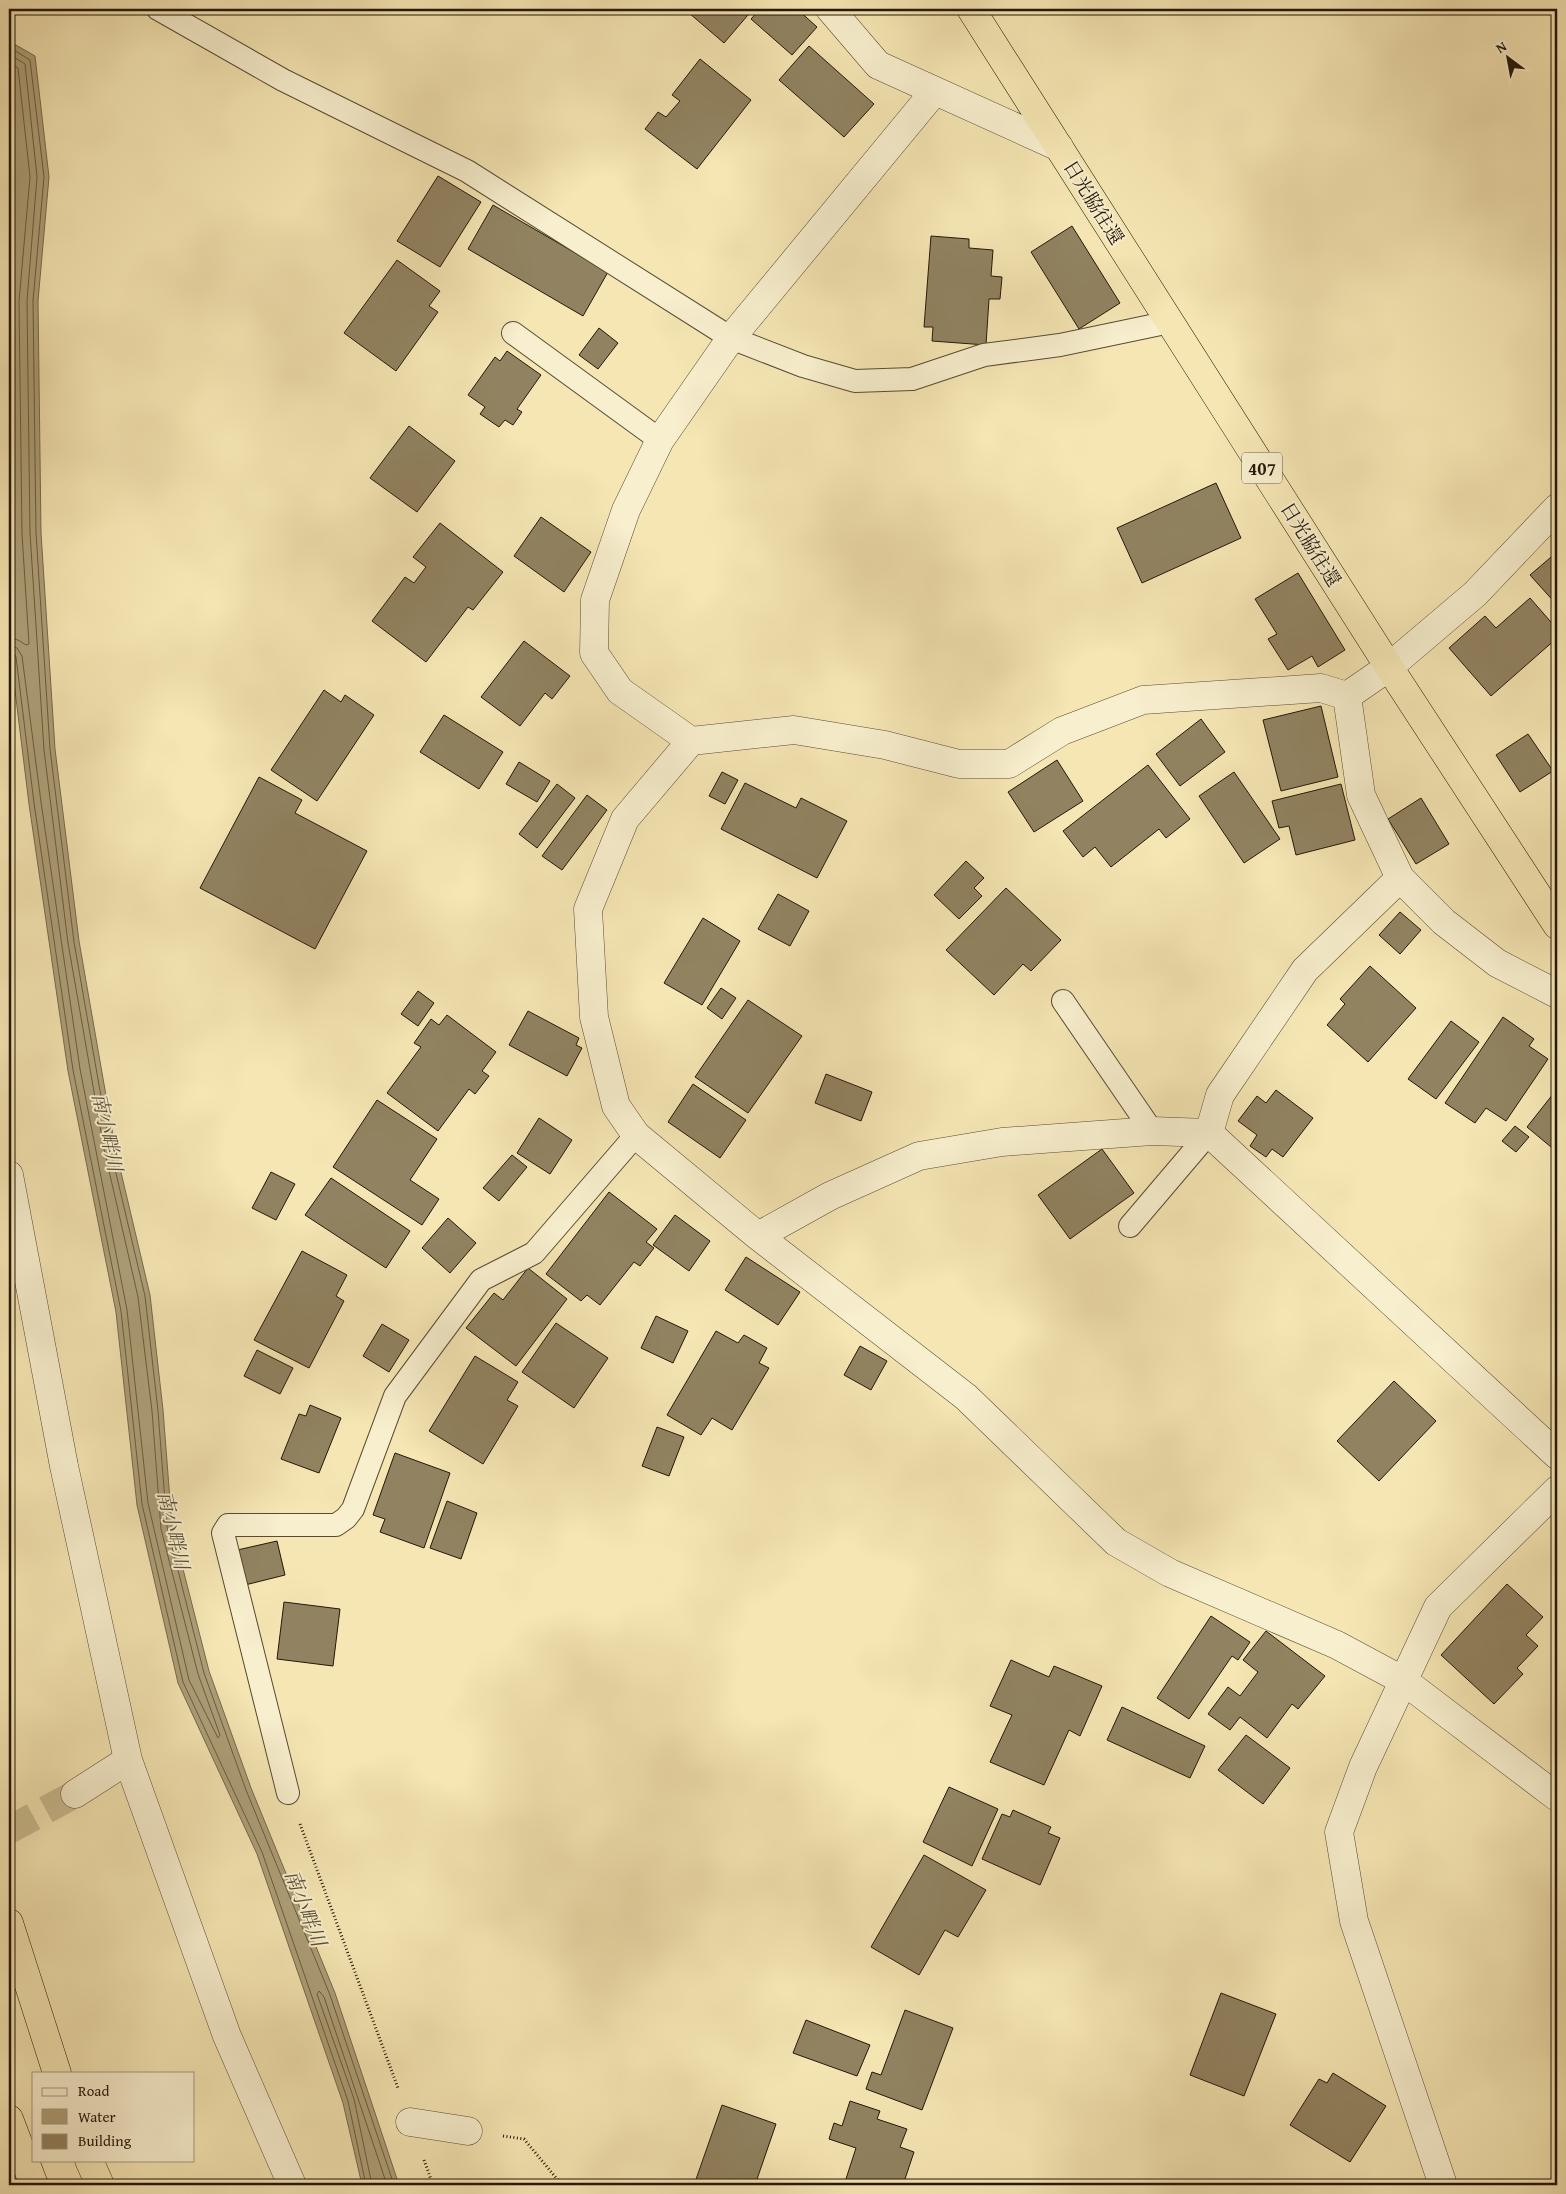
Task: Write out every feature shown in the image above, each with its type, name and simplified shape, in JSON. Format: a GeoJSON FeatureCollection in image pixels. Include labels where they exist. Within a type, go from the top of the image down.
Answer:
{"type":"FeatureCollection","features":[{"type":"Feature","properties":{"kind":"highway","name":"日光脇往還"},"geometry":{"type":"LineString","coordinates":[[971,9],[1389,667],[1557,925]]}},
{"type":"Feature","properties":{"kind":"highway"},"geometry":{"type":"LineString","coordinates":[[9,1923],[57,2072]]}},
{"type":"Feature","properties":{"kind":"highway"},"geometry":{"type":"LineString","coordinates":[[9,2119],[34,2185]]}},
{"type":"Feature","properties":{"kind":"highway"},"geometry":{"type":"LineString","coordinates":[[91,2162],[100,2185]]}},
{"type":"Feature","properties":{"kind":"street"},"geometry":{"type":"LineString","coordinates":[[830,9],[878,65],[1059,147]]}},
{"type":"Feature","properties":{"kind":"street"},"geometry":{"type":"LineString","coordinates":[[934,92],[731,338],[660,440],[626,510],[595,600],[594,653],[620,691],[691,741],[794,730],[885,745],[959,764],[1009,764],[1062,731],[1143,700],[1321,688],[1347,696]]}},
{"type":"Feature","properties":{"kind":"street"},"geometry":{"type":"LineString","coordinates":[[1347,696],[1389,667],[1475,594],[1557,508]]}},
{"type":"Feature","properties":{"kind":"street"},"geometry":{"type":"LineString","coordinates":[[1347,696],[1361,795],[1400,878],[1444,922],[1497,963],[1557,994]]}},
{"type":"Feature","properties":{"kind":"street"},"geometry":{"type":"LineString","coordinates":[[691,741],[625,819],[588,909],[594,1017],[616,1106],[636,1135],[758,1236],[966,1397],[1116,1542],[1170,1573],[1337,1645],[1404,1681],[1557,1797]]}},
{"type":"Feature","properties":{"kind":"street"},"geometry":{"type":"LineString","coordinates":[[1209,1133],[1220,1095],[1305,970],[1400,878]]}},
{"type":"Feature","properties":{"kind":"street"},"geometry":{"type":"LineString","coordinates":[[758,1236],[830,1196],[919,1156],[1002,1142],[1152,1131],[1209,1133],[1557,1455]]}},
{"type":"Feature","properties":{"kind":"street"},"geometry":{"type":"LineString","coordinates":[[9,1175],[64,1466],[128,1760],[227,2036],[292,2185]]}},
{"type":"Feature","properties":{"kind":"street"},"geometry":{"type":"LineString","coordinates":[[1443,2185],[1354,1921],[1339,1832],[1363,1767],[1438,1607],[1557,1490]]}},
{"type":"Feature","properties":{"kind":"street"},"geometry":{"type":"LineString","coordinates":[[74,1794],[128,1760]]}},
{"type":"Feature","properties":{"kind":"street"},"geometry":{"type":"LineString","coordinates":[[410,2122],[468,2131]]}},
{"type":"Feature","properties":{"kind":"lane"},"geometry":{"type":"LineString","coordinates":[[158,9],[283,80],[468,171],[731,338],[803,366],[855,380],[912,379],[984,355],[1060,345],[1170,322]]}},
{"type":"Feature","properties":{"kind":"lane"},"geometry":{"type":"LineString","coordinates":[[513,332],[660,440]]}},
{"type":"Feature","properties":{"kind":"lane"},"geometry":{"type":"LineString","coordinates":[[1063,1001],[1152,1131]]}},
{"type":"Feature","properties":{"kind":"lane"},"geometry":{"type":"LineString","coordinates":[[1130,1226],[1209,1133]]}},
{"type":"Feature","properties":{"kind":"lane"},"geometry":{"type":"LineString","coordinates":[[288,1793],[223,1533],[228,1525],[336,1525],[346,1518],[353,1509],[395,1396],[482,1280],[534,1253],[636,1135]]}},
{"type":"Feature","properties":{"kind":"path"},"geometry":{"type":"LineString","coordinates":[[288,1793],[433,2185]]}},
{"type":"Feature","properties":{"kind":"path"},"geometry":{"type":"LineString","coordinates":[[468,2131],[524,2139],[562,2185]]}},
{"type":"Feature","properties":{"kind":"water","name":"南小畔川"},"geometry":{"type":"Polygon","coordinates":[[[9,41],[35,56],[49,177],[38,301],[41,533],[55,749],[79,941],[115,1147],[150,1295],[163,1410],[172,1526],[209,1671],[251,1788],[335,1993],[399,2185],[362,2185],[343,2103],[257,1854],[178,1683],[137,1505],[116,1312],[68,1071],[29,804],[10,650],[9,41]]]}},
{"type":"Feature","properties":{"kind":"building"},"geometry":{"type":"Polygon","coordinates":[[[692,9],[740,9],[748,15],[724,43],[689,13],[692,9]]]}},
{"type":"Feature","properties":{"kind":"building"},"geometry":{"type":"Polygon","coordinates":[[[760,9],[797,9],[817,27],[792,55],[751,19],[760,9]]]}},
{"type":"Feature","properties":{"kind":"building"},"geometry":{"type":"Polygon","coordinates":[[[809,46],[874,104],[844,137],[779,80],[809,46]]]}},
{"type":"Feature","properties":{"kind":"building"},"geometry":{"type":"Polygon","coordinates":[[[700,59],[751,100],[697,169],[645,129],[658,112],[666,117],[680,101],[672,95],[700,59]]]}},
{"type":"Feature","properties":{"kind":"building"},"geometry":{"type":"Polygon","coordinates":[[[438,176],[481,202],[440,267],[397,241],[438,176]]]}},
{"type":"Feature","properties":{"kind":"building"},"geometry":{"type":"Polygon","coordinates":[[[493,205],[608,272],[583,316],[468,249],[493,205]]]}},
{"type":"Feature","properties":{"kind":"building"},"geometry":{"type":"Polygon","coordinates":[[[1072,226],[1120,303],[1079,329],[1031,252],[1072,226]]]}},
{"type":"Feature","properties":{"kind":"building"},"geometry":{"type":"Polygon","coordinates":[[[931,236],[969,239],[969,248],[993,250],[991,276],[1002,277],[1000,299],[989,299],[986,345],[932,341],[933,327],[924,327],[931,236]]]}},
{"type":"Feature","properties":{"kind":"building"},"geometry":{"type":"Polygon","coordinates":[[[397,260],[440,291],[429,306],[438,312],[396,371],[344,333],[397,260]]]}},
{"type":"Feature","properties":{"kind":"building"},"geometry":{"type":"Polygon","coordinates":[[[599,328],[618,343],[598,369],[579,355],[599,328]]]}},
{"type":"Feature","properties":{"kind":"building"},"geometry":{"type":"Polygon","coordinates":[[[507,351],[541,375],[517,409],[522,412],[513,425],[505,420],[499,427],[480,414],[485,407],[468,395],[495,357],[500,361],[507,351]]]}},
{"type":"Feature","properties":{"kind":"building"},"geometry":{"type":"Polygon","coordinates":[[[409,426],[455,461],[417,512],[370,478],[409,426]]]}},
{"type":"Feature","properties":{"kind":"building"},"geometry":{"type":"Polygon","coordinates":[[[1216,483],[1241,538],[1142,583],[1117,528],[1216,483]]]}},
{"type":"Feature","properties":{"kind":"building"},"geometry":{"type":"Polygon","coordinates":[[[541,517],[591,552],[564,592],[514,556],[541,517]]]}},
{"type":"Feature","properties":{"kind":"building"},"geometry":{"type":"Polygon","coordinates":[[[440,523],[503,572],[473,610],[468,607],[426,662],[372,621],[405,577],[414,583],[426,567],[413,557],[440,523]]]}},
{"type":"Feature","properties":{"kind":"building"},"geometry":{"type":"Polygon","coordinates":[[[1557,552],[1557,605],[1530,575],[1557,552]]]}},
{"type":"Feature","properties":{"kind":"building"},"geometry":{"type":"Polygon","coordinates":[[[1298,573],[1345,650],[1318,667],[1312,656],[1288,670],[1268,639],[1277,634],[1255,599],[1298,573]]]}},
{"type":"Feature","properties":{"kind":"building"},"geometry":{"type":"Polygon","coordinates":[[[1530,598],[1557,629],[1557,638],[1491,696],[1449,648],[1485,616],[1496,628],[1530,598]]]}},
{"type":"Feature","properties":{"kind":"building"},"geometry":{"type":"Polygon","coordinates":[[[524,641],[570,676],[552,699],[545,693],[520,726],[481,697],[524,641]]]}},
{"type":"Feature","properties":{"kind":"building"},"geometry":{"type":"Polygon","coordinates":[[[324,690],[341,702],[345,695],[374,715],[317,801],[271,770],[324,690]]]}},
{"type":"Feature","properties":{"kind":"building"},"geometry":{"type":"Polygon","coordinates":[[[1321,706],[1338,777],[1281,791],[1263,720],[1321,706]]]}},
{"type":"Feature","properties":{"kind":"building"},"geometry":{"type":"Polygon","coordinates":[[[444,715],[503,752],[479,789],[420,752],[444,715]]]}},
{"type":"Feature","properties":{"kind":"building"},"geometry":{"type":"Polygon","coordinates":[[[1201,719],[1225,752],[1180,786],[1156,754],[1201,719]]]}},
{"type":"Feature","properties":{"kind":"building"},"geometry":{"type":"Polygon","coordinates":[[[1528,734],[1553,771],[1520,792],[1496,755],[1528,734]]]}},
{"type":"Feature","properties":{"kind":"building"},"geometry":{"type":"Polygon","coordinates":[[[1057,760],[1083,801],[1034,832],[1008,792],[1057,760]]]}},
{"type":"Feature","properties":{"kind":"building"},"geometry":{"type":"Polygon","coordinates":[[[519,762],[550,781],[537,802],[506,784],[519,762]]]}},
{"type":"Feature","properties":{"kind":"building"},"geometry":{"type":"Polygon","coordinates":[[[1148,765],[1190,819],[1166,838],[1159,829],[1111,867],[1095,847],[1083,857],[1063,831],[1148,765]]]}},
{"type":"Feature","properties":{"kind":"building"},"geometry":{"type":"Polygon","coordinates":[[[722,772],[738,780],[725,804],[709,796],[722,772]]]}},
{"type":"Feature","properties":{"kind":"building"},"geometry":{"type":"Polygon","coordinates":[[[1234,772],[1280,839],[1244,863],[1199,796],[1234,772]]]}},
{"type":"Feature","properties":{"kind":"building"},"geometry":{"type":"Polygon","coordinates":[[[259,777],[302,800],[295,813],[367,851],[315,949],[200,888],[259,777]]]}},
{"type":"Feature","properties":{"kind":"building"},"geometry":{"type":"Polygon","coordinates":[[[745,783],[796,808],[801,798],[847,821],[817,878],[721,829],[745,783]]]}},
{"type":"Feature","properties":{"kind":"building"},"geometry":{"type":"Polygon","coordinates":[[[557,784],[575,798],[537,848],[519,834],[557,784]]]}},
{"type":"Feature","properties":{"kind":"building"},"geometry":{"type":"Polygon","coordinates":[[[1341,784],[1355,840],[1296,855],[1289,826],[1279,828],[1272,801],[1341,784]]]}},
{"type":"Feature","properties":{"kind":"building"},"geometry":{"type":"Polygon","coordinates":[[[587,795],[607,810],[562,870],[542,856],[587,795]]]}},
{"type":"Feature","properties":{"kind":"building"},"geometry":{"type":"Polygon","coordinates":[[[1421,798],[1449,844],[1416,864],[1388,819],[1421,798]]]}},
{"type":"Feature","properties":{"kind":"building"},"geometry":{"type":"Polygon","coordinates":[[[966,861],[984,878],[974,888],[982,896],[959,919],[934,895],[966,861]]]}},
{"type":"Feature","properties":{"kind":"building"},"geometry":{"type":"Polygon","coordinates":[[[1006,888],[1061,940],[1031,971],[1023,964],[994,995],[946,950],[1006,888]]]}},
{"type":"Feature","properties":{"kind":"building"},"geometry":{"type":"Polygon","coordinates":[[[778,894],[809,911],[790,946],[758,929],[778,894]]]}},
{"type":"Feature","properties":{"kind":"building"},"geometry":{"type":"Polygon","coordinates":[[[1400,912],[1421,930],[1400,954],[1379,935],[1400,912]]]}},
{"type":"Feature","properties":{"kind":"building"},"geometry":{"type":"Polygon","coordinates":[[[703,918],[740,941],[702,1005],[664,983],[703,918]]]}},
{"type":"Feature","properties":{"kind":"building"},"geometry":{"type":"Polygon","coordinates":[[[1370,966],[1416,1008],[1368,1062],[1327,1025],[1345,1004],[1340,999],[1370,966]]]}},
{"type":"Feature","properties":{"kind":"building"},"geometry":{"type":"Polygon","coordinates":[[[721,988],[736,998],[722,1019],[707,1008],[721,988]]]}},
{"type":"Feature","properties":{"kind":"building"},"geometry":{"type":"Polygon","coordinates":[[[418,991],[434,1003],[418,1026],[401,1014],[418,991]]]}},
{"type":"Feature","properties":{"kind":"building"},"geometry":{"type":"Polygon","coordinates":[[[748,1000],[802,1036],[748,1113],[695,1077],[748,1000]]]}},
{"type":"Feature","properties":{"kind":"building"},"geometry":{"type":"Polygon","coordinates":[[[528,1011],[579,1038],[576,1045],[582,1048],[567,1076],[509,1045],[528,1011]]]}},
{"type":"Feature","properties":{"kind":"building"},"geometry":{"type":"Polygon","coordinates":[[[447,1015],[496,1052],[482,1071],[489,1076],[475,1094],[469,1089],[438,1131],[387,1093],[421,1047],[414,1043],[431,1019],[439,1025],[447,1015]]]}},
{"type":"Feature","properties":{"kind":"building"},"geometry":{"type":"Polygon","coordinates":[[[1503,1017],[1534,1039],[1529,1046],[1548,1059],[1506,1121],[1486,1108],[1475,1123],[1445,1103],[1503,1017]]]}},
{"type":"Feature","properties":{"kind":"building"},"geometry":{"type":"Polygon","coordinates":[[[1451,1021],[1479,1042],[1436,1099],[1408,1079],[1451,1021]]]}},
{"type":"Feature","properties":{"kind":"building"},"geometry":{"type":"Polygon","coordinates":[[[826,1074],[872,1092],[861,1121],[815,1103],[826,1074]]]}},
{"type":"Feature","properties":{"kind":"building"},"geometry":{"type":"Polygon","coordinates":[[[693,1084],[746,1120],[720,1158],[668,1122],[693,1084]]]}},
{"type":"Feature","properties":{"kind":"building"},"geometry":{"type":"Polygon","coordinates":[[[1557,1089],[1557,1152],[1527,1127],[1557,1089]]]}},
{"type":"Feature","properties":{"kind":"building"},"geometry":{"type":"Polygon","coordinates":[[[1276,1090],[1313,1118],[1283,1157],[1272,1149],[1266,1157],[1250,1146],[1257,1135],[1238,1121],[1257,1096],[1266,1103],[1276,1090]]]}},
{"type":"Feature","properties":{"kind":"building"},"geometry":{"type":"Polygon","coordinates":[[[377,1100],[437,1139],[410,1180],[439,1199],[422,1225],[333,1167],[377,1100]]]}},
{"type":"Feature","properties":{"kind":"building"},"geometry":{"type":"Polygon","coordinates":[[[539,1118],[572,1140],[550,1174],[517,1153],[539,1118]]]}},
{"type":"Feature","properties":{"kind":"building"},"geometry":{"type":"Polygon","coordinates":[[[1515,1126],[1529,1137],[1516,1152],[1502,1141],[1515,1126]]]}},
{"type":"Feature","properties":{"kind":"building"},"geometry":{"type":"Polygon","coordinates":[[[1102,1149],[1134,1193],[1070,1239],[1038,1195],[1102,1149]]]}},
{"type":"Feature","properties":{"kind":"building"},"geometry":{"type":"Polygon","coordinates":[[[512,1155],[527,1167],[499,1201],[483,1188],[512,1155]]]}},
{"type":"Feature","properties":{"kind":"building"},"geometry":{"type":"Polygon","coordinates":[[[271,1172],[295,1184],[276,1220],[252,1208],[271,1172]]]}},
{"type":"Feature","properties":{"kind":"building"},"geometry":{"type":"Polygon","coordinates":[[[331,1178],[410,1231],[386,1268],[305,1215],[331,1178]]]}},
{"type":"Feature","properties":{"kind":"building"},"geometry":{"type":"Polygon","coordinates":[[[609,1192],[657,1229],[646,1242],[654,1248],[640,1266],[634,1262],[600,1305],[587,1295],[581,1301],[546,1274],[609,1192]]]}},
{"type":"Feature","properties":{"kind":"building"},"geometry":{"type":"Polygon","coordinates":[[[675,1215],[710,1241],[689,1271],[653,1245],[675,1215]]]}},
{"type":"Feature","properties":{"kind":"building"},"geometry":{"type":"Polygon","coordinates":[[[448,1218],[476,1243],[450,1273],[422,1248],[448,1218]]]}},
{"type":"Feature","properties":{"kind":"building"},"geometry":{"type":"Polygon","coordinates":[[[302,1251],[347,1275],[336,1296],[344,1301],[309,1368],[254,1340],[302,1251]]]}},
{"type":"Feature","properties":{"kind":"building"},"geometry":{"type":"Polygon","coordinates":[[[746,1257],[800,1292],[778,1325],[725,1290],[746,1257]]]}},
{"type":"Feature","properties":{"kind":"building"},"geometry":{"type":"Polygon","coordinates":[[[528,1268],[567,1299],[516,1366],[466,1328],[494,1293],[503,1300],[528,1268]]]}},
{"type":"Feature","properties":{"kind":"building"},"geometry":{"type":"Polygon","coordinates":[[[656,1316],[688,1331],[673,1363],[641,1348],[656,1316]]]}},
{"type":"Feature","properties":{"kind":"building"},"geometry":{"type":"Polygon","coordinates":[[[556,1323],[608,1358],[574,1408],[522,1372],[556,1323]]]}},
{"type":"Feature","properties":{"kind":"building"},"geometry":{"type":"Polygon","coordinates":[[[382,1324],[409,1340],[389,1372],[363,1356],[382,1324]]]}},
{"type":"Feature","properties":{"kind":"building"},"geometry":{"type":"Polygon","coordinates":[[[716,1331],[738,1343],[744,1335],[767,1348],[759,1363],[769,1368],[732,1430],[712,1418],[701,1435],[667,1415],[716,1331]]]}},
{"type":"Feature","properties":{"kind":"building"},"geometry":{"type":"Polygon","coordinates":[[[860,1346],[887,1361],[871,1390],[844,1375],[860,1346]]]}},
{"type":"Feature","properties":{"kind":"building"},"geometry":{"type":"Polygon","coordinates":[[[257,1350],[293,1368],[280,1394],[244,1376],[257,1350]]]}},
{"type":"Feature","properties":{"kind":"building"},"geometry":{"type":"Polygon","coordinates":[[[475,1356],[518,1382],[507,1400],[518,1406],[483,1464],[429,1431],[475,1356]]]}},
{"type":"Feature","properties":{"kind":"building"},"geometry":{"type":"Polygon","coordinates":[[[1394,1381],[1436,1421],[1379,1481],[1337,1441],[1394,1381]]]}},
{"type":"Feature","properties":{"kind":"building"},"geometry":{"type":"Polygon","coordinates":[[[310,1405],[341,1418],[319,1473],[281,1459],[299,1414],[306,1416],[310,1405]]]}},
{"type":"Feature","properties":{"kind":"building"},"geometry":{"type":"Polygon","coordinates":[[[657,1427],[684,1437],[669,1476],[642,1466],[657,1427]]]}},
{"type":"Feature","properties":{"kind":"building"},"geometry":{"type":"Polygon","coordinates":[[[395,1453],[450,1473],[424,1548],[380,1532],[385,1519],[373,1515],[395,1453]]]}},
{"type":"Feature","properties":{"kind":"building"},"geometry":{"type":"Polygon","coordinates":[[[447,1501],[477,1513],[461,1559],[430,1548],[447,1501]]]}},
{"type":"Feature","properties":{"kind":"building"},"geometry":{"type":"Polygon","coordinates":[[[277,1541],[285,1575],[241,1586],[233,1551],[277,1541]]]}},
{"type":"Feature","properties":{"kind":"building"},"geometry":{"type":"Polygon","coordinates":[[[1507,1584],[1543,1617],[1526,1635],[1538,1646],[1517,1668],[1523,1674],[1494,1704],[1441,1655],[1507,1584]]]}},
{"type":"Feature","properties":{"kind":"building"},"geometry":{"type":"Polygon","coordinates":[[[284,1602],[340,1609],[333,1666],[277,1659],[284,1602]]]}},
{"type":"Feature","properties":{"kind":"building"},"geometry":{"type":"Polygon","coordinates":[[[1211,1616],[1250,1642],[1238,1660],[1232,1656],[1189,1719],[1157,1698],[1211,1616]]]}},
{"type":"Feature","properties":{"kind":"building"},"geometry":{"type":"Polygon","coordinates":[[[1266,1631],[1325,1676],[1298,1709],[1292,1704],[1267,1738],[1240,1717],[1230,1730],[1208,1714],[1228,1687],[1240,1696],[1258,1672],[1243,1660],[1266,1631]]]}},
{"type":"Feature","properties":{"kind":"building"},"geometry":{"type":"Polygon","coordinates":[[[1011,1660],[1049,1677],[1054,1666],[1102,1686],[1080,1736],[1069,1730],[1044,1785],[990,1762],[1012,1715],[990,1706],[1011,1660]]]}},
{"type":"Feature","properties":{"kind":"building"},"geometry":{"type":"Polygon","coordinates":[[[1122,1707],[1205,1746],[1190,1778],[1107,1740],[1122,1707]]]}},
{"type":"Feature","properties":{"kind":"building"},"geometry":{"type":"Polygon","coordinates":[[[1246,1735],[1290,1768],[1263,1804],[1218,1770],[1246,1735]]]}},
{"type":"Feature","properties":{"kind":"building"},"geometry":{"type":"Polygon","coordinates":[[[949,1787],[998,1809],[972,1866],[923,1842],[949,1787]]]}},
{"type":"Feature","properties":{"kind":"building"},"geometry":{"type":"Polygon","coordinates":[[[1013,1810],[1051,1827],[1048,1833],[1060,1838],[1040,1885],[982,1859],[1002,1814],[1010,1817],[1013,1810]]]}},
{"type":"Feature","properties":{"kind":"building"},"geometry":{"type":"Polygon","coordinates":[[[924,1855],[986,1890],[958,1937],[945,1930],[919,1975],[871,1947],[924,1855]]]}},
{"type":"Feature","properties":{"kind":"building"},"geometry":{"type":"Polygon","coordinates":[[[1221,1993],[1276,2014],[1244,2096],[1190,2075],[1221,1993]]]}},
{"type":"Feature","properties":{"kind":"building"},"geometry":{"type":"Polygon","coordinates":[[[905,2010],[953,2028],[922,2110],[866,2089],[872,2072],[881,2075],[905,2010]]]}},
{"type":"Feature","properties":{"kind":"building"},"geometry":{"type":"Polygon","coordinates":[[[806,2020],[870,2045],[857,2076],[793,2053],[806,2020]]]}},
{"type":"Feature","properties":{"kind":"building"},"geometry":{"type":"Polygon","coordinates":[[[1333,2073],[1386,2106],[1350,2162],[1290,2125],[1319,2079],[1327,2083],[1333,2073]]]}},
{"type":"Feature","properties":{"kind":"building"},"geometry":{"type":"Polygon","coordinates":[[[850,2101],[880,2111],[877,2119],[907,2129],[900,2147],[914,2152],[903,2185],[844,2185],[856,2148],[829,2139],[834,2123],[842,2126],[850,2101]]]}},
{"type":"Feature","properties":{"kind":"building"},"geometry":{"type":"Polygon","coordinates":[[[722,2105],[776,2124],[755,2185],[694,2185],[722,2105]]]}},
{"type":"Feature","properties":{"kind":"tunnel"},"geometry":{"type":"LineString","coordinates":[[9,1830],[75,1794]]}}]}
